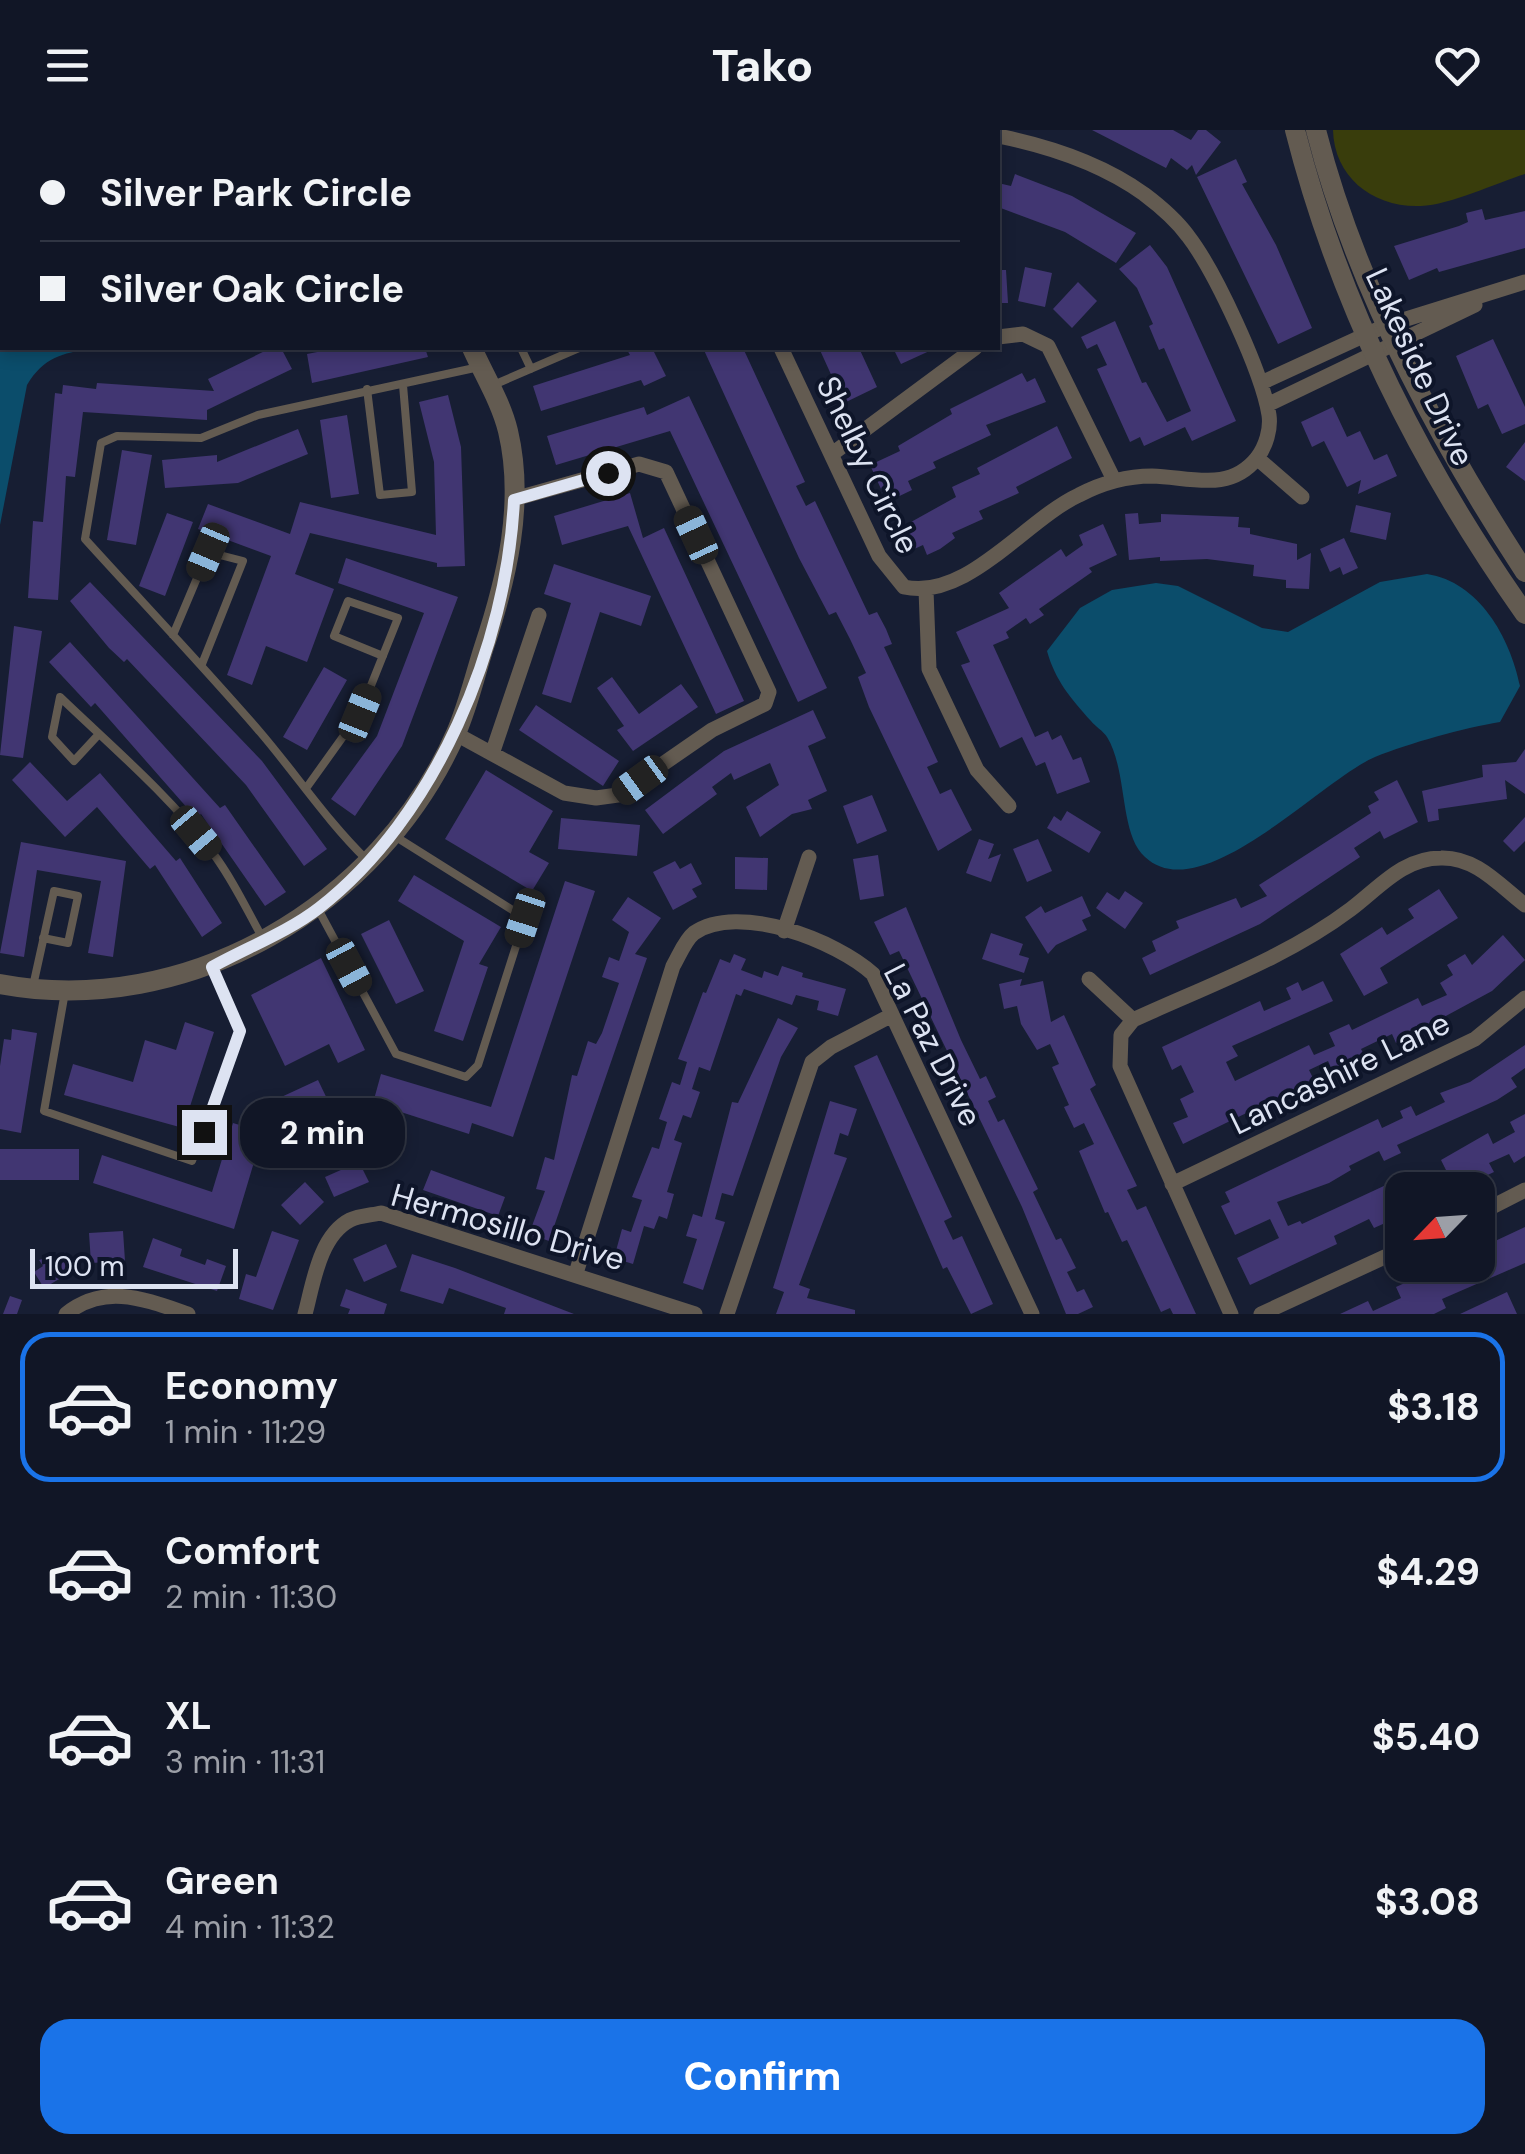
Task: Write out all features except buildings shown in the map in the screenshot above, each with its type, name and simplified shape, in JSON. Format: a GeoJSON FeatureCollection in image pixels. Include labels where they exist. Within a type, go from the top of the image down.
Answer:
{"type":"FeatureCollection","features":[{"type":"Feature","properties":{"kind":"street","name":"Lakeside Drive"},"geometry":{"type":"LineString","coordinates":[[1295,130],[1374,354],[1462,524],[1525,614]]}},
{"type":"Feature","properties":{"kind":"street","name":"Lakeside Drive"},"geometry":{"type":"LineString","coordinates":[[1316,130],[1391,335],[1484,510],[1525,572]]}},
{"type":"Feature","properties":{"kind":"street"},"geometry":{"type":"LineString","coordinates":[[1000,137],[1072,157],[1142,193],[1166,212],[1202,257],[1261,384],[1268,433],[1257,458],[1302,498]]}},
{"type":"Feature","properties":{"kind":"street"},"geometry":{"type":"LineString","coordinates":[[1261,384],[1365,334],[1391,335],[1521,283],[1525,301]]}},
{"type":"Feature","properties":{"kind":"street"},"geometry":{"type":"LineString","coordinates":[[1000,337],[1022,334],[1048,346],[1114,480]]}},
{"type":"Feature","properties":{"kind":"street"},"geometry":{"type":"LineString","coordinates":[[1266,404],[1374,354],[1391,335]]}},
{"type":"Feature","properties":{"kind":"street","name":"Shelby Circle"},"geometry":{"type":"LineString","coordinates":[[782,350],[887,572],[904,587],[926,590],[961,578],[1058,506],[1114,480],[1150,476],[1212,483],[1235,475],[1257,458]]}},
{"type":"Feature","properties":{"kind":"street"},"geometry":{"type":"LineString","coordinates":[[832,454],[972,350]]}},
{"type":"Feature","properties":{"kind":"street"},"geometry":{"type":"LineString","coordinates":[[0,984],[32,990],[118,990],[212,967],[318,909],[392,834],[456,734],[512,544],[514,500],[508,432],[476,357]]}},
{"type":"Feature","properties":{"kind":"street"},"geometry":{"type":"LineString","coordinates":[[456,734],[564,794],[618,795],[712,730],[764,704],[769,692],[666,472],[639,464],[514,500]]}},
{"type":"Feature","properties":{"kind":"street"},"geometry":{"type":"LineString","coordinates":[[926,590],[929,668],[977,770],[1009,806]]}},
{"type":"Feature","properties":{"kind":"street"},"geometry":{"type":"LineString","coordinates":[[492,751],[539,615]]}},
{"type":"Feature","properties":{"kind":"street"},"geometry":{"type":"LineString","coordinates":[[784,931],[809,856]]}},
{"type":"Feature","properties":{"kind":"street"},"geometry":{"type":"LineString","coordinates":[[1231,1314],[1120,1066],[1121,1034],[1134,1020],[1288,949],[1348,911],[1407,864],[1440,858],[1469,860],[1525,905]]}},
{"type":"Feature","properties":{"kind":"street","name":"La Paz Drive"},"geometry":{"type":"LineString","coordinates":[[576,1273],[673,966],[691,935],[723,920],[748,921],[854,957],[873,974],[1032,1314]]}},
{"type":"Feature","properties":{"kind":"street"},"geometry":{"type":"LineString","coordinates":[[1090,979],[1134,1020]]}},
{"type":"Feature","properties":{"kind":"street","name":"Lancashire Lane"},"geometry":{"type":"LineString","coordinates":[[1172,1184],[1475,1039],[1525,998]]}},
{"type":"Feature","properties":{"kind":"street"},"geometry":{"type":"LineString","coordinates":[[727,1314],[812,1062],[892,1015]]}},
{"type":"Feature","properties":{"kind":"street"},"geometry":{"type":"LineString","coordinates":[[1495,1205],[1525,1190]]}},
{"type":"Feature","properties":{"kind":"street","name":"Hermosillo Drive"},"geometry":{"type":"LineString","coordinates":[[305,1314],[322,1254],[334,1237],[348,1220],[382,1213],[694,1314]]}},
{"type":"Feature","properties":{"kind":"street"},"geometry":{"type":"LineString","coordinates":[[1261,1314],[1385,1257]]}},
{"type":"Feature","properties":{"kind":"street"},"geometry":{"type":"LineString","coordinates":[[66,1314],[88,1297],[132,1295],[188,1314]]}},
{"type":"Feature","properties":{"kind":"lane"},"geometry":{"type":"LineString","coordinates":[[522,350],[531,368]]}},
{"type":"Feature","properties":{"kind":"lane"},"geometry":{"type":"LineString","coordinates":[[490,386],[574,350]]}},
{"type":"Feature","properties":{"kind":"lane"},"geometry":{"type":"LineString","coordinates":[[368,860],[334,828],[307,787],[202,664],[85,539],[101,443],[116,436],[201,438],[258,415],[367,389],[403,385],[476,357]]}},
{"type":"Feature","properties":{"kind":"lane"},"geometry":{"type":"LineString","coordinates":[[367,389],[380,495],[412,492],[403,385]]}},
{"type":"Feature","properties":{"kind":"lane"},"geometry":{"type":"LineString","coordinates":[[172,635],[208,552],[243,561],[202,664]]}},
{"type":"Feature","properties":{"kind":"lane"},"geometry":{"type":"LineString","coordinates":[[307,787],[360,713],[383,656],[398,618],[348,601],[334,636],[383,656]]}},
{"type":"Feature","properties":{"kind":"lane"},"geometry":{"type":"LineString","coordinates":[[98,734],[74,761],[52,737],[60,696],[178,811],[214,855],[263,939]]}},
{"type":"Feature","properties":{"kind":"lane"},"geometry":{"type":"LineString","coordinates":[[318,909],[396,1054],[466,1077],[478,1065],[525,918],[392,834]]}},
{"type":"Feature","properties":{"kind":"lane"},"geometry":{"type":"LineString","coordinates":[[32,990],[43,938],[54,890],[78,896],[68,943],[43,938]]}},
{"type":"Feature","properties":{"kind":"lane"},"geometry":{"type":"LineString","coordinates":[[65,990],[44,1111],[192,1161],[240,1031],[212,967]]}},
{"type":"Feature","properties":{"kind":"green space"},"geometry":{"type":"Polygon","coordinates":[[[1333,130],[1525,130],[1525,174],[1433,205],[1387,202],[1359,186],[1349,175],[1340,162],[1333,130]]]}},
{"type":"Feature","properties":{"kind":"water"},"geometry":{"type":"Polygon","coordinates":[[[0,350],[82,350],[54,358],[27,385],[0,525],[0,350]]]}},
{"type":"Feature","properties":{"kind":"water"},"geometry":{"type":"Polygon","coordinates":[[[1427,574],[1446,579],[1477,600],[1509,649],[1520,686],[1500,722],[1437,736],[1375,757],[1261,836],[1197,867],[1169,869],[1145,857],[1131,833],[1114,751],[1107,737],[1064,689],[1047,651],[1080,608],[1112,590],[1156,583],[1178,586],[1262,628],[1288,632],[1380,582],[1427,574]]]}},
{"type":"Feature","properties":{"kind":"route"},"geometry":{"type":"LineString","coordinates":[[204,1132],[240,1031],[212,967],[318,909],[392,834],[456,734],[512,544],[514,500],[608,473]]}}]}
